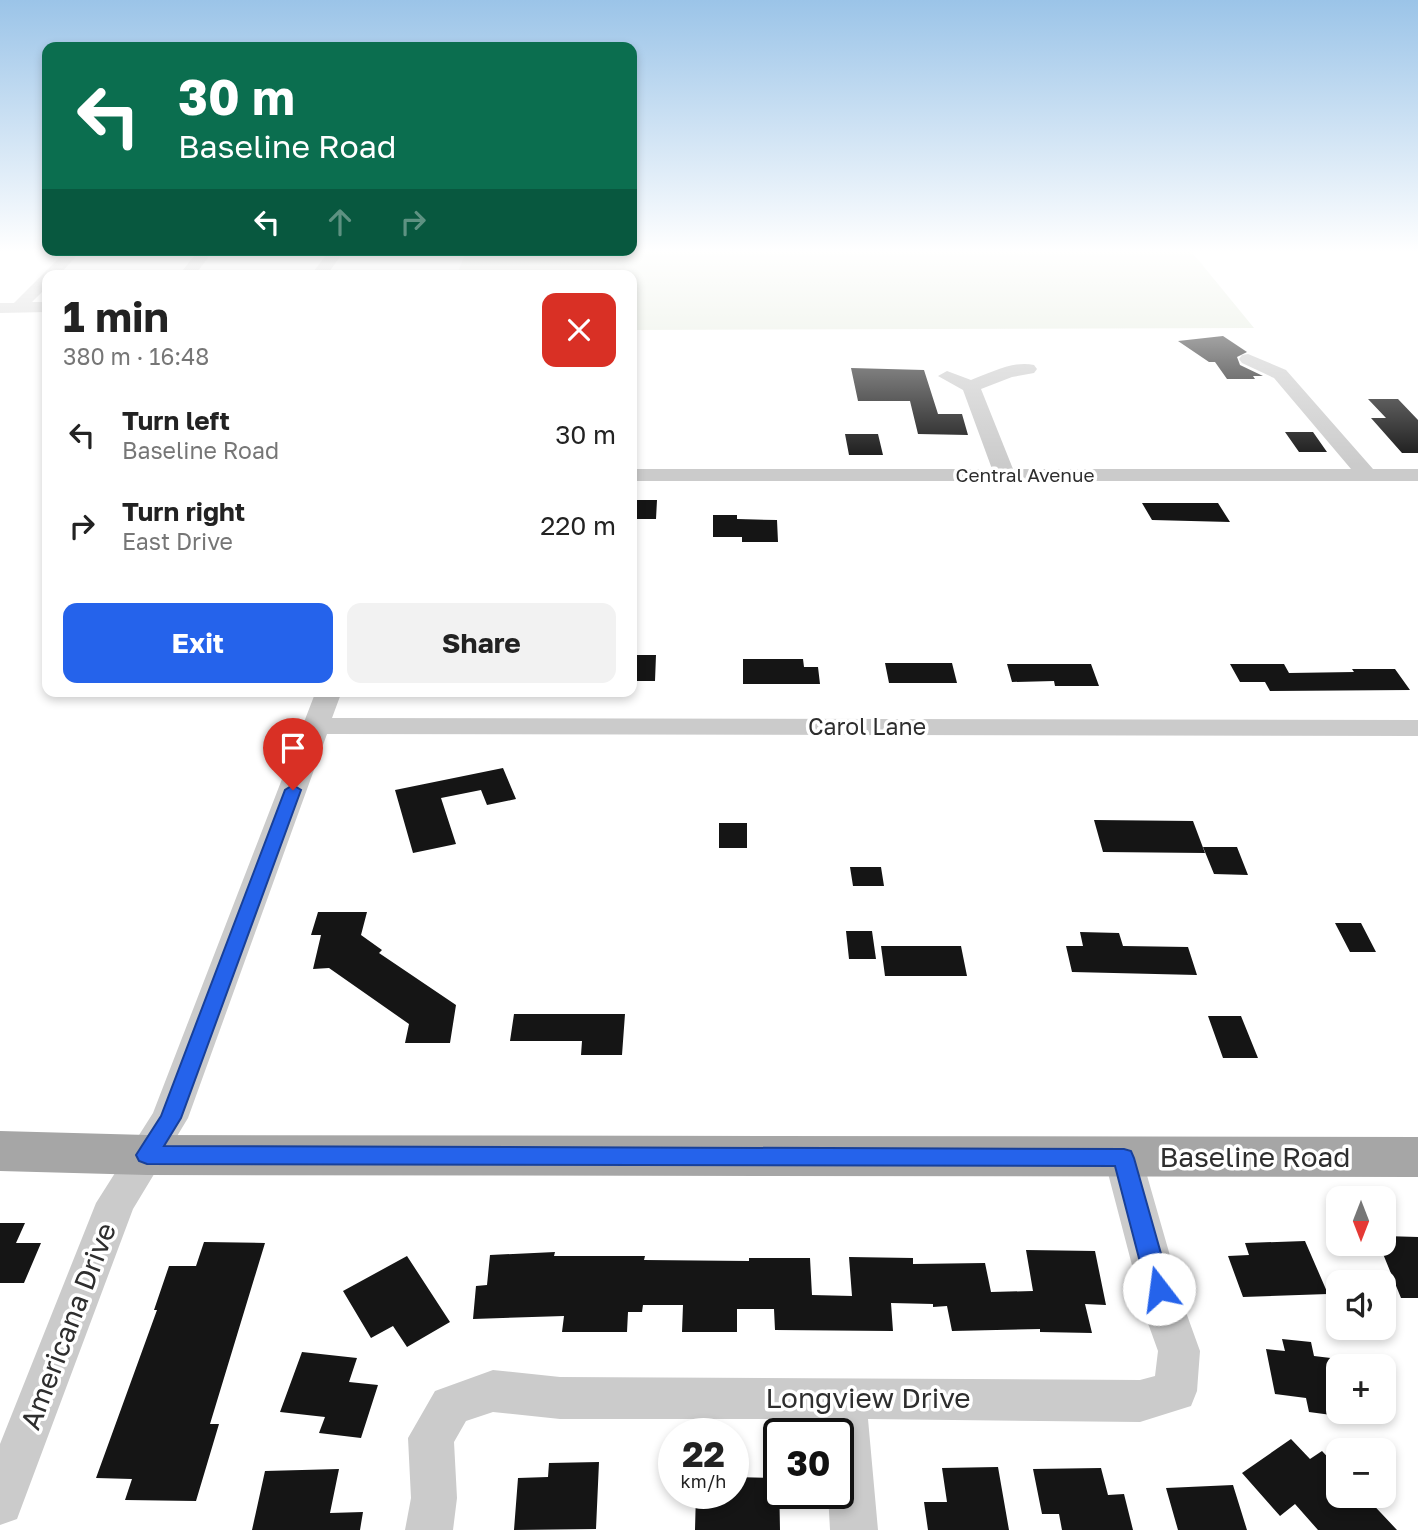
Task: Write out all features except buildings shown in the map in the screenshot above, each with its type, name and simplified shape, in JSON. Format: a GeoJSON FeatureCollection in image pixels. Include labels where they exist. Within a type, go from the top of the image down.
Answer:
{"type":"FeatureCollection","features":[{"type":"Feature","properties":{"kind":"main road","name":"Baseline Road"},"geometry":{"type":"LineString","coordinates":[[0,1151],[147,1155],[1418,1157]]}},
{"type":"Feature","properties":{"kind":"street"},"geometry":{"type":"LineString","coordinates":[[1248,359],[1280,374],[1367,475]]}},
{"type":"Feature","properties":{"kind":"street"},"geometry":{"type":"LineString","coordinates":[[971,387],[1008,372],[1028,369]]}},
{"type":"Feature","properties":{"kind":"street"},"geometry":{"type":"LineString","coordinates":[[947,376],[971,387],[1005,475]]}},
{"type":"Feature","properties":{"kind":"street","name":"Central Avenue"},"geometry":{"type":"LineString","coordinates":[[637,475],[1418,475]]}},
{"type":"Feature","properties":{"kind":"street","name":"Americana Drive"},"geometry":{"type":"LineString","coordinates":[[0,1502],[116,1203],[170,1118],[327,697]]}},
{"type":"Feature","properties":{"kind":"street","name":"Carol Lane"},"geometry":{"type":"LineString","coordinates":[[317,726],[1418,728]]}},
{"type":"Feature","properties":{"kind":"street","name":"Longview Drive"},"geometry":{"type":"LineString","coordinates":[[429,1530],[434,1497],[431,1438],[451,1406],[493,1391],[560,1398],[1140,1401],[1175,1391],[1179,1351],[1166,1315],[1124,1158]]}},
{"type":"Feature","properties":{"kind":"street"},"geometry":{"type":"LineString","coordinates":[[844,1399],[854,1530]]}},
{"type":"Feature","properties":{"kind":"shaded area"},"geometry":{"type":"Polygon","coordinates":[[[637,322],[1249,322],[1254,328],[637,330],[637,322]]]}},
{"type":"Feature","properties":{"kind":"route"},"geometry":{"type":"LineString","coordinates":[[293,790],[170,1118],[147,1155],[1124,1158],[1159,1289]]}}]}
